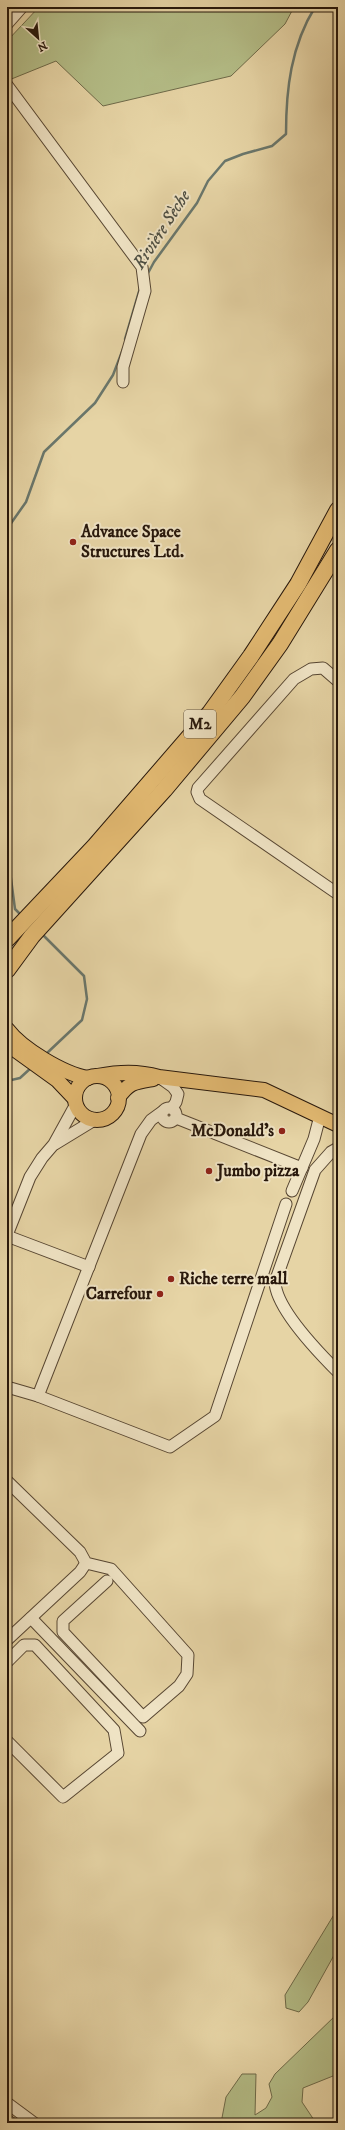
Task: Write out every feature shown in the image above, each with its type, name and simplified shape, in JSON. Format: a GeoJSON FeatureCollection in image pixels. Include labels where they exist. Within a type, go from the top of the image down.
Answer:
{"type":"FeatureCollection","features":[{"type":"Feature","properties":{"kind":"highway","name":"M2"},"geometry":{"type":"LineString","coordinates":[[37,919],[95,846],[210,713],[251,656],[298,584],[338,510]]}},
{"type":"Feature","properties":{"kind":"highway","name":"M2"},"geometry":{"type":"LineString","coordinates":[[7,970],[26,931],[164,790],[242,697],[280,644],[338,550]]}},
{"type":"Feature","properties":{"kind":"highway","name":"M2"},"geometry":{"type":"LineString","coordinates":[[7,939],[26,931]]}},
{"type":"Feature","properties":{"kind":"main road"},"geometry":{"type":"LineString","coordinates":[[7,1030],[32,1051],[65,1072],[110,1080],[114,1085],[118,1098]]}},
{"type":"Feature","properties":{"kind":"main road"},"geometry":{"type":"LineString","coordinates":[[7,1044],[57,1080],[75,1101],[81,1113],[89,1118],[96,1119],[109,1116],[114,1111],[118,1098],[126,1088],[132,1084],[159,1077]]}},
{"type":"Feature","properties":{"kind":"main road"},"geometry":{"type":"LineString","coordinates":[[75,1101],[76,1090],[81,1083],[92,1077],[117,1072],[144,1073],[159,1077],[220,1084],[260,1093],[318,1120],[338,1132]]}},
{"type":"Feature","properties":{"kind":"main road"},"geometry":{"type":"LineString","coordinates":[[318,1120],[338,1125]]}},
{"type":"Feature","properties":{"kind":"street"},"geometry":{"type":"LineString","coordinates":[[7,24],[22,7]]}},
{"type":"Feature","properties":{"kind":"street"},"geometry":{"type":"LineString","coordinates":[[7,85],[142,267],[145,291],[123,367],[123,382]]}},
{"type":"Feature","properties":{"kind":"street"},"geometry":{"type":"LineString","coordinates":[[338,681],[323,668],[311,669],[294,680],[198,788],[197,792],[200,799],[338,894]]}},
{"type":"Feature","properties":{"kind":"street"},"geometry":{"type":"LineString","coordinates":[[38,1396],[134,1148],[145,1127],[168,1115],[176,1102],[178,1094],[173,1087],[159,1077]]}},
{"type":"Feature","properties":{"kind":"street"},"geometry":{"type":"LineString","coordinates":[[75,1101],[54,1144],[42,1158],[30,1177],[7,1236],[89,1267]]}},
{"type":"Feature","properties":{"kind":"street"},"geometry":{"type":"LineString","coordinates":[[168,1115],[302,1168]]}},
{"type":"Feature","properties":{"kind":"street"},"geometry":{"type":"LineString","coordinates":[[54,1144],[96,1119]]}},
{"type":"Feature","properties":{"kind":"street"},"geometry":{"type":"LineString","coordinates":[[292,1191],[302,1168],[318,1120]]}},
{"type":"Feature","properties":{"kind":"street"},"geometry":{"type":"LineString","coordinates":[[338,1148],[331,1152],[315,1170],[276,1282],[276,1292],[280,1303],[317,1351],[338,1372]]}},
{"type":"Feature","properties":{"kind":"street"},"geometry":{"type":"LineString","coordinates":[[8,1388],[38,1396],[170,1447],[215,1416],[286,1204]]}},
{"type":"Feature","properties":{"kind":"street"},"geometry":{"type":"LineString","coordinates":[[7,1482],[80,1552],[86,1563],[111,1569],[188,1655],[187,1674],[179,1686],[143,1717],[63,1632],[63,1621],[107,1581]]}},
{"type":"Feature","properties":{"kind":"street"},"geometry":{"type":"LineString","coordinates":[[7,1640],[80,1572],[86,1563]]}},
{"type":"Feature","properties":{"kind":"street"},"geometry":{"type":"LineString","coordinates":[[30,1618],[140,1731]]}},
{"type":"Feature","properties":{"kind":"street"},"geometry":{"type":"LineString","coordinates":[[7,1662],[24,1645],[35,1645],[114,1730],[118,1753],[63,1797],[7,1741]]}},
{"type":"Feature","properties":{"kind":"street"},"geometry":{"type":"LineString","coordinates":[[7,2103],[34,2123]]}},
{"type":"Feature","properties":{"kind":"street"},"geometry":{"type":"LineString","coordinates":[[7,2120],[11,2123]]}},
{"type":"Feature","properties":{"kind":"green space"},"geometry":{"type":"Polygon","coordinates":[[[39,7],[294,7],[285,24],[231,76],[103,106],[56,61],[9,80],[7,78],[7,41],[39,7]]]}},
{"type":"Feature","properties":{"kind":"green space"},"geometry":{"type":"Polygon","coordinates":[[[338,1908],[338,1948],[308,2002],[299,2012],[286,2008],[285,1995],[338,1908]]]}},
{"type":"Feature","properties":{"kind":"green space"},"geometry":{"type":"Polygon","coordinates":[[[338,2010],[338,2074],[303,2088],[302,2102],[316,2123],[221,2123],[226,2097],[242,2074],[256,2074],[255,2115],[266,2108],[272,2097],[269,2084],[275,2074],[336,2015],[338,2010]]]}},
{"type":"Feature","properties":{"kind":"waterway","name":"Rivière Sèche"},"geometry":{"type":"LineString","coordinates":[[147,275],[154,262],[197,203],[208,181],[225,161],[272,146],[286,134],[287,101],[295,52],[300,37],[315,7]]}},
{"type":"Feature","properties":{"kind":"waterway","name":"Rivière Sèche"},"geometry":{"type":"LineString","coordinates":[[125,339],[140,288]]}},
{"type":"Feature","properties":{"kind":"waterway","name":"Rivière Sèche"},"geometry":{"type":"LineString","coordinates":[[7,529],[26,502],[44,452],[95,403],[113,375],[123,349]]}},
{"type":"Feature","properties":{"kind":"waterway","name":"Rivière Sèche"},"geometry":{"type":"LineString","coordinates":[[7,849],[15,909],[22,916]]}},
{"type":"Feature","properties":{"kind":"waterway","name":"Rivière Sèche"},"geometry":{"type":"LineString","coordinates":[[41,933],[84,976],[87,999],[82,1020],[46,1054]]}},
{"type":"Feature","properties":{"kind":"waterway","name":"Rivière Sèche"},"geometry":{"type":"LineString","coordinates":[[7,1081],[20,1078],[32,1067]]}},
{"type":"Feature","properties":{"kind":"place","name":"Advance Space Structures Ltd."},"geometry":{"type":"Point","coordinates":[73,542]}},
{"type":"Feature","properties":{"kind":"place","name":"McDonald's"},"geometry":{"type":"Point","coordinates":[282,1131]}},
{"type":"Feature","properties":{"kind":"place","name":"Jumbo pizza"},"geometry":{"type":"Point","coordinates":[209,1171]}},
{"type":"Feature","properties":{"kind":"place","name":"Riche terre mall"},"geometry":{"type":"Point","coordinates":[171,1279]}},
{"type":"Feature","properties":{"kind":"place","name":"Carrefour"},"geometry":{"type":"Point","coordinates":[160,1294]}}]}
